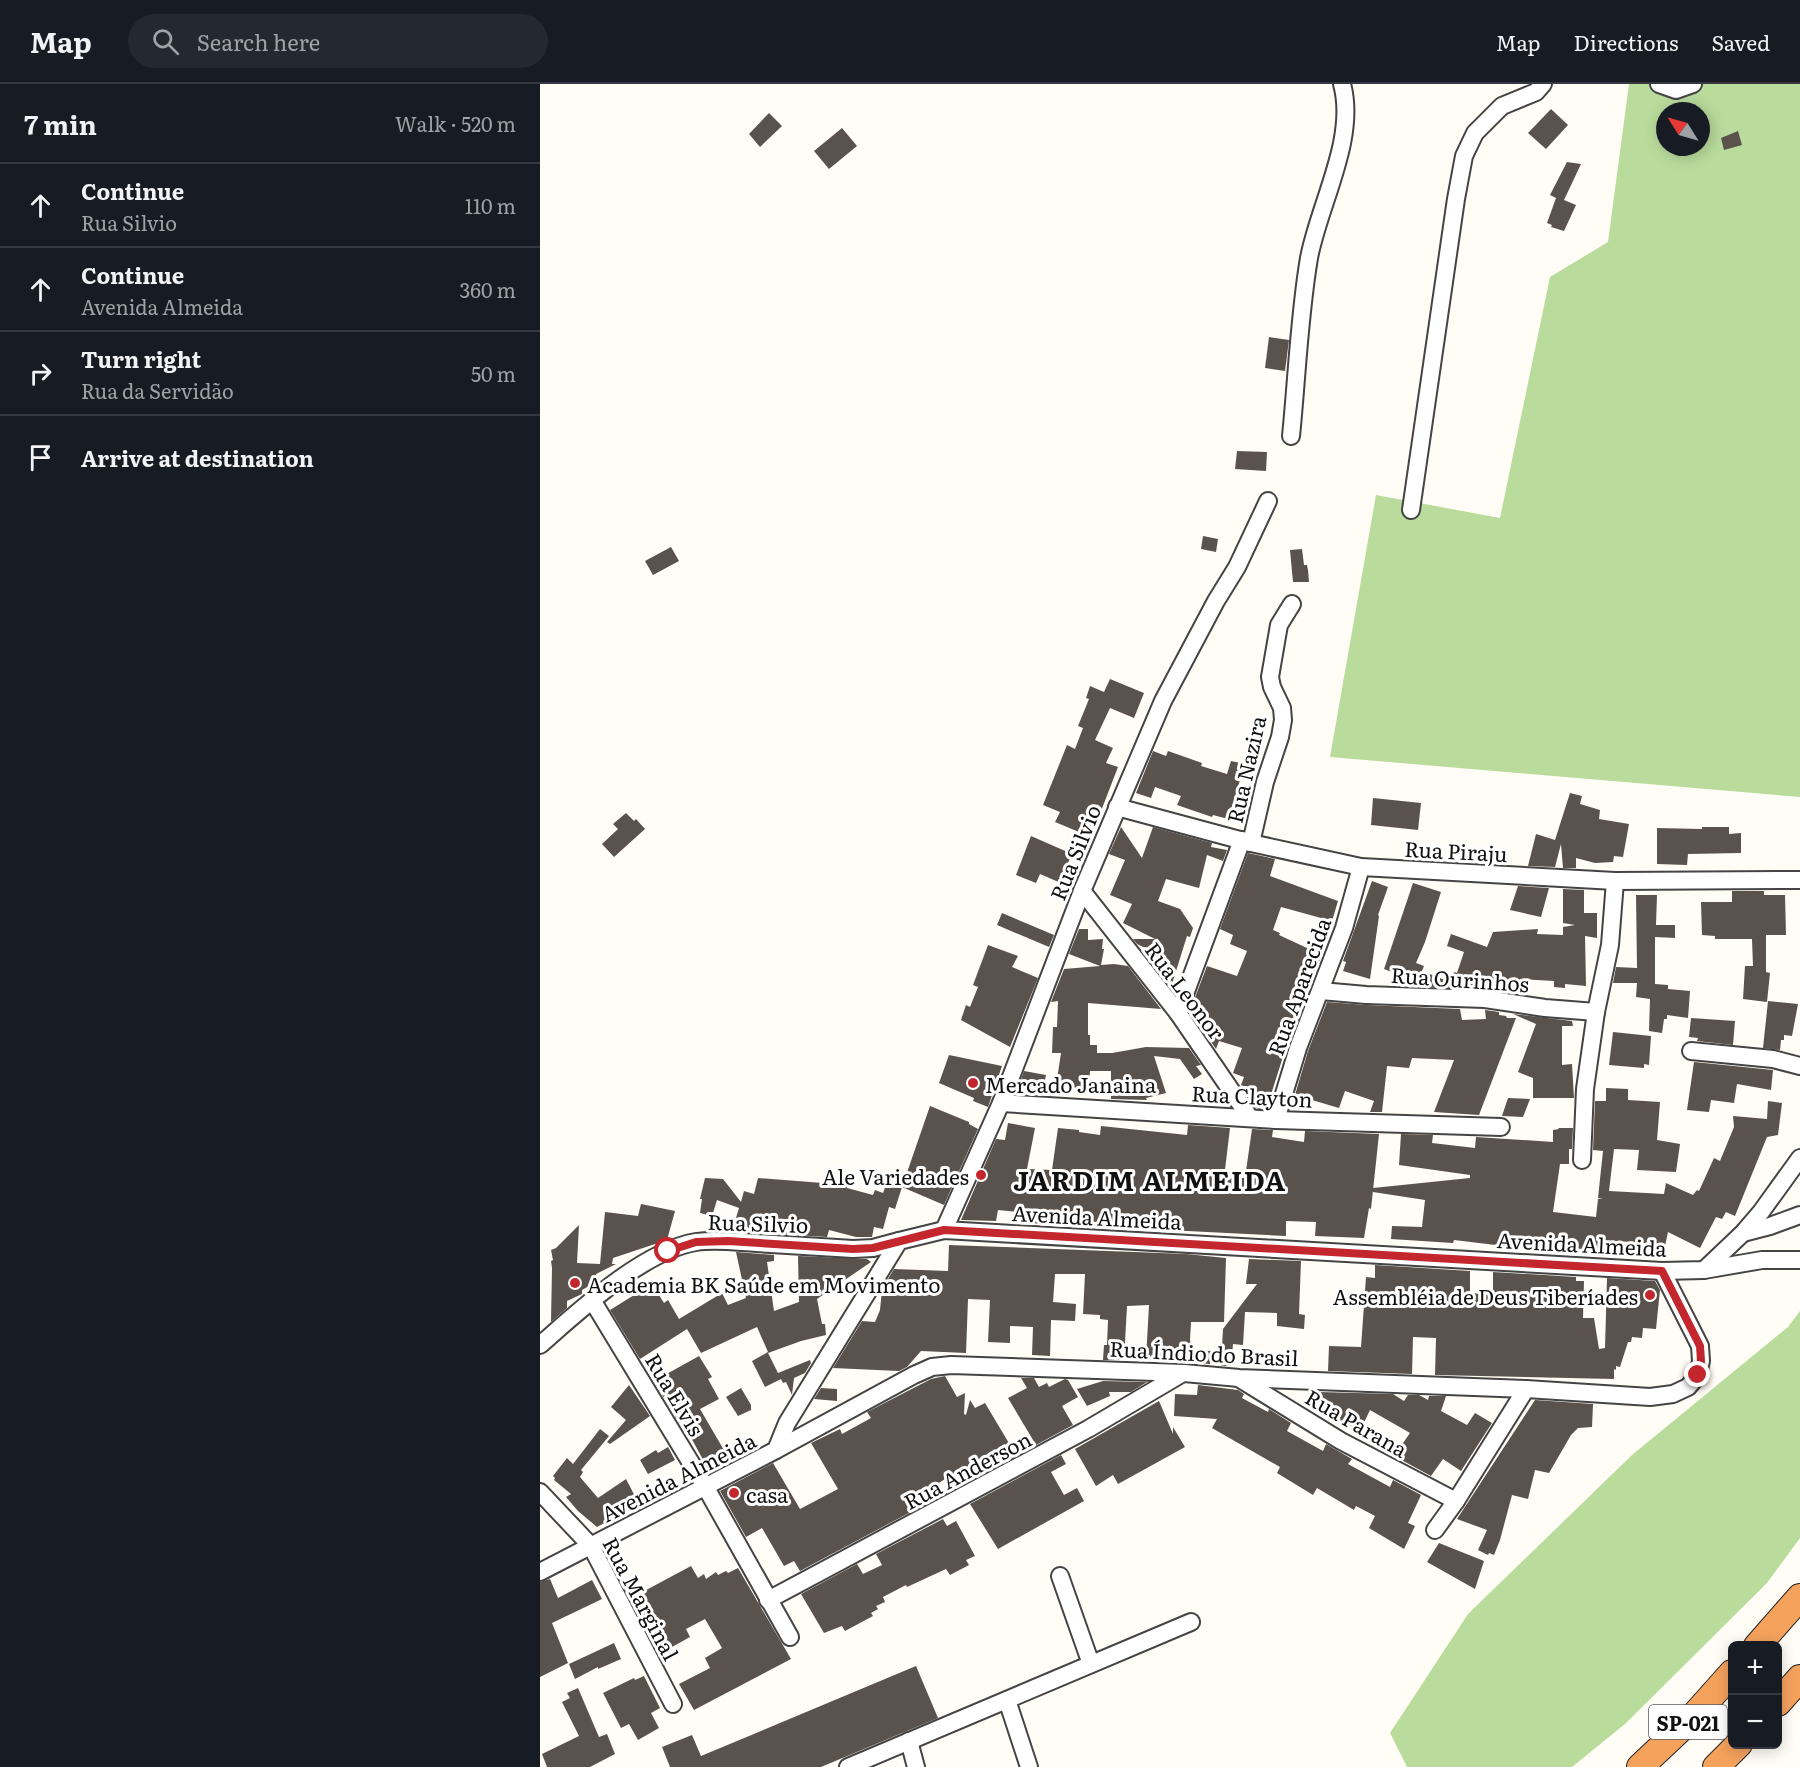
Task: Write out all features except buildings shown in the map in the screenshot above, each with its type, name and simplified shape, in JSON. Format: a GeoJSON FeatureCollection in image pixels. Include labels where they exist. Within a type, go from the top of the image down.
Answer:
{"type":"FeatureCollection","features":[{"type":"Feature","properties":{"kind":"highway"},"geometry":{"type":"LineString","coordinates":[[1761,1641],[1800,1597]]}},
{"type":"Feature","properties":{"kind":"highway","name":"SP-021"},"geometry":{"type":"LineString","coordinates":[[1640,1767],[1691,1719],[1728,1677]]}},
{"type":"Feature","properties":{"kind":"highway"},"geometry":{"type":"LineString","coordinates":[[1782,1698],[1800,1678]]}},
{"type":"Feature","properties":{"kind":"highway","name":"SP-021"},"geometry":{"type":"LineString","coordinates":[[1716,1767],[1734,1749]]}},
{"type":"Feature","properties":{"kind":"street"},"geometry":{"type":"LineString","coordinates":[[1291,436],[1310,256],[1338,157],[1344,127],[1342,84]]}},
{"type":"Feature","properties":{"kind":"street"},"geometry":{"type":"LineString","coordinates":[[1411,510],[1464,156],[1475,133],[1502,106],[1536,92],[1543,84]]}},
{"type":"Feature","properties":{"kind":"street"},"geometry":{"type":"LineString","coordinates":[[1659,84],[1676,90],[1693,84]]}},
{"type":"Feature","properties":{"kind":"street","name":"Rua Silvio"},"geometry":{"type":"LineString","coordinates":[[944,1230],[1001,1104],[1082,891],[1163,701],[1216,601],[1238,567],[1268,501]]}},
{"type":"Feature","properties":{"kind":"street","name":"Rua Nazira"},"geometry":{"type":"LineString","coordinates":[[1178,1013],[1246,841],[1280,737],[1283,720],[1282,708],[1270,677],[1279,625],[1292,604]]}},
{"type":"Feature","properties":{"kind":"street","name":"Rua Piraju"},"geometry":{"type":"LineString","coordinates":[[1117,807],[1246,841],[1361,867],[1615,881],[1800,880]]}},
{"type":"Feature","properties":{"kind":"street","name":"Rua Aparecida"},"geometry":{"type":"LineString","coordinates":[[1276,1120],[1298,1048],[1344,928],[1361,867]]}},
{"type":"Feature","properties":{"kind":"street"},"geometry":{"type":"LineString","coordinates":[[1582,1160],[1585,1089],[1596,1012],[1610,945],[1615,881]]}},
{"type":"Feature","properties":{"kind":"street","name":"Rua Leonor"},"geometry":{"type":"LineString","coordinates":[[1082,891],[1178,1013],[1250,1118]]}},
{"type":"Feature","properties":{"kind":"street","name":"Rua Ourinhos"},"geometry":{"type":"LineString","coordinates":[[1320,991],[1485,999],[1545,1008],[1596,1012]]}},
{"type":"Feature","properties":{"kind":"street"},"geometry":{"type":"LineString","coordinates":[[1691,1051],[1773,1059],[1800,1066]]}},
{"type":"Feature","properties":{"kind":"street","name":"Rua Clayton"},"geometry":{"type":"LineString","coordinates":[[1001,1104],[1276,1120],[1501,1127]]}},
{"type":"Feature","properties":{"kind":"street"},"geometry":{"type":"LineString","coordinates":[[1704,1270],[1743,1233],[1761,1212],[1800,1158]]}},
{"type":"Feature","properties":{"kind":"street"},"geometry":{"type":"LineString","coordinates":[[1743,1233],[1800,1215]]}},
{"type":"Feature","properties":{"kind":"street","name":"Avenida Almeida"},"geometry":{"type":"LineString","coordinates":[[540,1572],[776,1450],[787,1423],[899,1241],[944,1230],[1662,1271],[1704,1270],[1762,1260],[1800,1260]]}},
{"type":"Feature","properties":{"kind":"street","name":"Rua Silvio"},"geometry":{"type":"LineString","coordinates":[[540,1345],[592,1300],[638,1268],[668,1251],[696,1242],[728,1241],[853,1249],[873,1248],[899,1241]]}},
{"type":"Feature","properties":{"kind":"street","name":"Rua Índio do Brasil"},"geometry":{"type":"LineString","coordinates":[[776,1450],[932,1367],[951,1365],[1184,1373],[1239,1378],[1526,1389],[1650,1397],[1673,1395],[1688,1387],[1698,1375],[1701,1361],[1700,1346],[1662,1271]]}},
{"type":"Feature","properties":{"kind":"street","name":"Rua Elvis"},"geometry":{"type":"LineString","coordinates":[[592,1300],[705,1486],[790,1638]]}},
{"type":"Feature","properties":{"kind":"street","name":"Rua Anderson"},"geometry":{"type":"LineString","coordinates":[[768,1600],[1088,1429],[1184,1373]]}},
{"type":"Feature","properties":{"kind":"street","name":"Rua Parana"},"geometry":{"type":"LineString","coordinates":[[1239,1378],[1341,1441],[1456,1501]]}},
{"type":"Feature","properties":{"kind":"street"},"geometry":{"type":"LineString","coordinates":[[1435,1530],[1456,1501],[1526,1389]]}},
{"type":"Feature","properties":{"kind":"street","name":"Rua Marginal"},"geometry":{"type":"LineString","coordinates":[[540,1492],[591,1546],[673,1704]]}},
{"type":"Feature","properties":{"kind":"street"},"geometry":{"type":"LineString","coordinates":[[1060,1576],[1091,1664]]}},
{"type":"Feature","properties":{"kind":"street"},"geometry":{"type":"LineString","coordinates":[[848,1767],[1191,1622]]}},
{"type":"Feature","properties":{"kind":"street"},"geometry":{"type":"LineString","coordinates":[[1007,1700],[1029,1767]]}},
{"type":"Feature","properties":{"kind":"street"},"geometry":{"type":"LineString","coordinates":[[909,1741],[916,1767]]}},
{"type":"Feature","properties":{"kind":"green space"},"geometry":{"type":"Polygon","coordinates":[[[1629,84],[1800,84],[1800,797],[1330,757],[1376,495],[1500,518],[1550,277],[1608,242],[1629,84]]]}},
{"type":"Feature","properties":{"kind":"green space"},"geometry":{"type":"Polygon","coordinates":[[[1800,1311],[1800,1538],[1767,1583],[1625,1724],[1572,1767],[1407,1767],[1390,1733],[1468,1614],[1632,1455],[1788,1327],[1800,1311]]]}},
{"type":"Feature","properties":{"kind":"place","name":"Mercado Janaina"},"geometry":{"type":"Point","coordinates":[973,1083]}},
{"type":"Feature","properties":{"kind":"place","name":"Ale Variedades"},"geometry":{"type":"Point","coordinates":[981,1175]}},
{"type":"Feature","properties":{"kind":"place","name":"Academia BK Saúde em Movimento"},"geometry":{"type":"Point","coordinates":[575,1283]}},
{"type":"Feature","properties":{"kind":"place","name":"Assembléia de Deus Tiberíades"},"geometry":{"type":"Point","coordinates":[1650,1295]}},
{"type":"Feature","properties":{"kind":"place","name":"casa"},"geometry":{"type":"Point","coordinates":[734,1493]}},
{"type":"Feature","properties":{"kind":"district","name":"JARDIM ALMEIDA"},"geometry":{"type":"Point","coordinates":[1150,1179]}},
{"type":"Feature","properties":{"kind":"route"},"geometry":{"type":"LineString","coordinates":[[668,1251],[696,1242],[728,1241],[853,1249],[873,1248],[944,1230],[1662,1271],[1700,1346],[1701,1361],[1698,1375]]}}]}
